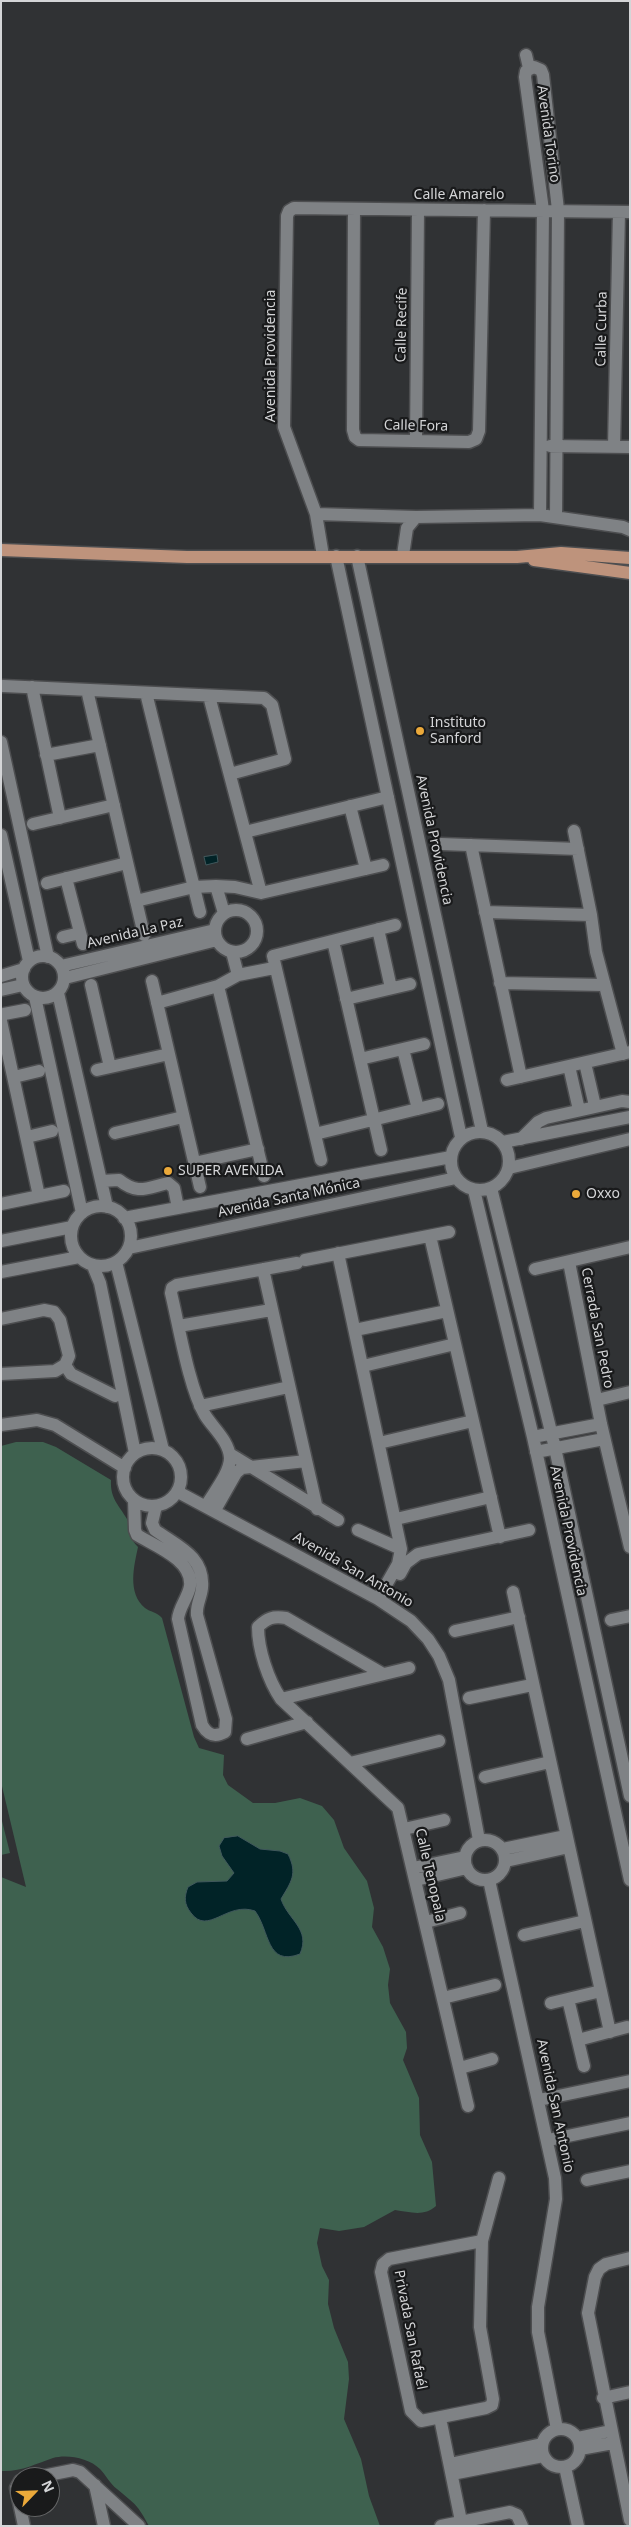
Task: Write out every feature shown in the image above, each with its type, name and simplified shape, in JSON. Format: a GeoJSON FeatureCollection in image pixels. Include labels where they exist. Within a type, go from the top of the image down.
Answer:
{"type":"FeatureCollection","features":[{"type":"Feature","properties":{"kind":"main road"},"geometry":{"type":"LineString","coordinates":[[1,550],[187,557],[403,555],[517,557],[561,553],[630,558]]}},
{"type":"Feature","properties":{"kind":"main road"},"geometry":{"type":"LineString","coordinates":[[517,557],[630,573]]}},
{"type":"Feature","properties":{"kind":"street","name":"Avenida Torino"},"geometry":{"type":"LineString","coordinates":[[540,515],[543,210],[525,77],[528,62],[543,75],[558,210],[556,516]]}},
{"type":"Feature","properties":{"kind":"street","name":"Calle Amarelo"},"geometry":{"type":"LineString","coordinates":[[289,211],[294,208],[624,212]]}},
{"type":"Feature","properties":{"kind":"street","name":"Calle Fora"},"geometry":{"type":"LineString","coordinates":[[354,209],[354,437],[359,440],[469,442],[476,439],[479,431],[484,210]]}},
{"type":"Feature","properties":{"kind":"street","name":"Calle Recife"},"geometry":{"type":"LineString","coordinates":[[416,441],[418,210]]}},
{"type":"Feature","properties":{"kind":"street","name":"Avenida Providencia"},"geometry":{"type":"LineString","coordinates":[[289,211],[286,216],[284,427],[316,514],[323,556]]}},
{"type":"Feature","properties":{"kind":"street","name":"Calle Curba"},"geometry":{"type":"LineString","coordinates":[[614,447],[624,212]]}},
{"type":"Feature","properties":{"kind":"street"},"geometry":{"type":"LineString","coordinates":[[542,446],[630,447]]}},
{"type":"Feature","properties":{"kind":"street"},"geometry":{"type":"LineString","coordinates":[[316,514],[416,516],[540,515],[623,527],[630,530]]}},
{"type":"Feature","properties":{"kind":"street"},"geometry":{"type":"LineString","coordinates":[[403,555],[407,528],[416,516]]}},
{"type":"Feature","properties":{"kind":"street"},"geometry":{"type":"LineString","coordinates":[[336,556],[462,1137]]}},
{"type":"Feature","properties":{"kind":"street","name":"Avenida Providencia"},"geometry":{"type":"LineString","coordinates":[[357,556],[482,1131]]}},
{"type":"Feature","properties":{"kind":"street"},"geometry":{"type":"LineString","coordinates":[[3,686],[264,698],[269,700],[285,755],[281,762],[230,774]]}},
{"type":"Feature","properties":{"kind":"street"},"geometry":{"type":"LineString","coordinates":[[32,688],[60,818]]}},
{"type":"Feature","properties":{"kind":"street"},"geometry":{"type":"LineString","coordinates":[[87,690],[144,935]]}},
{"type":"Feature","properties":{"kind":"street"},"geometry":{"type":"LineString","coordinates":[[146,693],[200,912]]}},
{"type":"Feature","properties":{"kind":"street"},"geometry":{"type":"LineString","coordinates":[[209,696],[261,893]]}},
{"type":"Feature","properties":{"kind":"street"},"geometry":{"type":"LineString","coordinates":[[1,742],[48,956],[63,972],[58,993],[107,1207]]}},
{"type":"Feature","properties":{"kind":"street"},"geometry":{"type":"LineString","coordinates":[[46,755],[100,744]]}},
{"type":"Feature","properties":{"kind":"street"},"geometry":{"type":"LineString","coordinates":[[244,832],[388,797]]}},
{"type":"Feature","properties":{"kind":"street"},"geometry":{"type":"LineString","coordinates":[[33,824],[114,805]]}},
{"type":"Feature","properties":{"kind":"street"},"geometry":{"type":"LineString","coordinates":[[350,806],[366,869]]}},
{"type":"Feature","properties":{"kind":"street"},"geometry":{"type":"LineString","coordinates":[[507,1080],[626,1053],[604,985],[596,952],[591,915],[574,831]]}},
{"type":"Feature","properties":{"kind":"street"},"geometry":{"type":"LineString","coordinates":[[1,835],[26,965],[23,985],[35,997],[45,999],[58,993]]}},
{"type":"Feature","properties":{"kind":"street"},"geometry":{"type":"LineString","coordinates":[[441,844],[578,849]]}},
{"type":"Feature","properties":{"kind":"street"},"geometry":{"type":"LineString","coordinates":[[470,845],[521,1077]]}},
{"type":"Feature","properties":{"kind":"street"},"geometry":{"type":"LineString","coordinates":[[47,883],[127,863]]}},
{"type":"Feature","properties":{"kind":"street"},"geometry":{"type":"LineString","coordinates":[[136,901],[194,887],[234,887],[261,893],[383,865]]}},
{"type":"Feature","properties":{"kind":"street"},"geometry":{"type":"LineString","coordinates":[[63,937],[81,938],[66,878]]}},
{"type":"Feature","properties":{"kind":"street"},"geometry":{"type":"LineString","coordinates":[[216,886],[224,913]]}},
{"type":"Feature","properties":{"kind":"street"},"geometry":{"type":"LineString","coordinates":[[231,910],[241,910],[252,916],[258,932],[256,939],[249,948],[232,952],[221,946],[216,935],[216,922],[224,913],[231,910]]}},
{"type":"Feature","properties":{"kind":"street"},"geometry":{"type":"LineString","coordinates":[[485,912],[591,915]]}},
{"type":"Feature","properties":{"kind":"street"},"geometry":{"type":"LineString","coordinates":[[321,1160],[274,968],[273,956],[395,925]]}},
{"type":"Feature","properties":{"kind":"street"},"geometry":{"type":"LineString","coordinates":[[378,929],[391,988]]}},
{"type":"Feature","properties":{"kind":"street","name":"Avenida La Paz"},"geometry":{"type":"LineString","coordinates":[[63,972],[216,935]]}},
{"type":"Feature","properties":{"kind":"street"},"geometry":{"type":"LineString","coordinates":[[332,941],[381,1150]]}},
{"type":"Feature","properties":{"kind":"street"},"geometry":{"type":"LineString","coordinates":[[249,948],[255,971]]}},
{"type":"Feature","properties":{"kind":"street"},"geometry":{"type":"LineString","coordinates":[[232,952],[238,975]]}},
{"type":"Feature","properties":{"kind":"street"},"geometry":{"type":"LineString","coordinates":[[1,976],[26,965],[38,956],[48,956]]}},
{"type":"Feature","properties":{"kind":"street"},"geometry":{"type":"LineString","coordinates":[[157,1003],[218,986],[238,975],[274,968]]}},
{"type":"Feature","properties":{"kind":"street"},"geometry":{"type":"LineString","coordinates":[[152,981],[200,1187]]}},
{"type":"Feature","properties":{"kind":"street"},"geometry":{"type":"LineString","coordinates":[[500,983],[604,985]]}},
{"type":"Feature","properties":{"kind":"street"},"geometry":{"type":"LineString","coordinates":[[346,999],[410,984]]}},
{"type":"Feature","properties":{"kind":"street"},"geometry":{"type":"LineString","coordinates":[[1,990],[23,985]]}},
{"type":"Feature","properties":{"kind":"street"},"geometry":{"type":"LineString","coordinates":[[91,985],[110,1067]]}},
{"type":"Feature","properties":{"kind":"street"},"geometry":{"type":"LineString","coordinates":[[218,986],[264,1176]]}},
{"type":"Feature","properties":{"kind":"street"},"geometry":{"type":"LineString","coordinates":[[35,997],[82,1213]]}},
{"type":"Feature","properties":{"kind":"street"},"geometry":{"type":"LineString","coordinates":[[25,1010],[4,1014],[1,1019],[39,1196]]}},
{"type":"Feature","properties":{"kind":"street"},"geometry":{"type":"LineString","coordinates":[[360,1059],[424,1044]]}},
{"type":"Feature","properties":{"kind":"street"},"geometry":{"type":"LineString","coordinates":[[403,1049],[418,1109]]}},
{"type":"Feature","properties":{"kind":"street"},"geometry":{"type":"LineString","coordinates":[[97,1070],[169,1054]]}},
{"type":"Feature","properties":{"kind":"street"},"geometry":{"type":"LineString","coordinates":[[585,1063],[595,1106]]}},
{"type":"Feature","properties":{"kind":"street"},"geometry":{"type":"LineString","coordinates":[[569,1066],[579,1110]]}},
{"type":"Feature","properties":{"kind":"street"},"geometry":{"type":"LineString","coordinates":[[14,1077],[39,1071]]}},
{"type":"Feature","properties":{"kind":"street"},"geometry":{"type":"LineString","coordinates":[[522,1139],[546,1118],[595,1106],[622,1101],[630,1102]]}},
{"type":"Feature","properties":{"kind":"street"},"geometry":{"type":"LineString","coordinates":[[316,1134],[438,1104]]}},
{"type":"Feature","properties":{"kind":"street"},"geometry":{"type":"LineString","coordinates":[[115,1133],[184,1117]]}},
{"type":"Feature","properties":{"kind":"street"},"geometry":{"type":"LineString","coordinates":[[503,1142],[630,1117]]}},
{"type":"Feature","properties":{"kind":"street"},"geometry":{"type":"LineString","coordinates":[[27,1137],[52,1131]]}},
{"type":"Feature","properties":{"kind":"street"},"geometry":{"type":"LineString","coordinates":[[482,1131],[495,1135],[503,1142],[510,1158],[509,1168],[500,1182],[491,1188],[474,1190],[463,1185],[456,1178],[451,1167],[451,1157],[455,1145],[462,1137],[472,1132],[482,1131]]}},
{"type":"Feature","properties":{"kind":"street"},"geometry":{"type":"LineString","coordinates":[[509,1168],[630,1139]]}},
{"type":"Feature","properties":{"kind":"street"},"geometry":{"type":"LineString","coordinates":[[194,1163],[258,1149]]}},
{"type":"Feature","properties":{"kind":"street","name":"Avenida Santa Mónica"},"geometry":{"type":"LineString","coordinates":[[124,1218],[451,1157]]}},
{"type":"Feature","properties":{"kind":"street","name":"Avenida Santa Mónica"},"geometry":{"type":"LineString","coordinates":[[129,1248],[456,1178]]}},
{"type":"Feature","properties":{"kind":"street"},"geometry":{"type":"LineString","coordinates":[[101,1181],[119,1180],[136,1190],[168,1183],[174,1188],[178,1208]]}},
{"type":"Feature","properties":{"kind":"street","name":"Avenida Providencia"},"geometry":{"type":"LineString","coordinates":[[491,1188],[555,1448],[628,1778],[630,1796]]}},
{"type":"Feature","properties":{"kind":"street","name":"Avenida Providencia"},"geometry":{"type":"LineString","coordinates":[[474,1190],[533,1436],[607,1782],[630,1880]]}},
{"type":"Feature","properties":{"kind":"street"},"geometry":{"type":"LineString","coordinates":[[1,1204],[64,1191]]}},
{"type":"Feature","properties":{"kind":"street"},"geometry":{"type":"LineString","coordinates":[[97,1206],[107,1207],[124,1218],[129,1227],[129,1248],[116,1262],[103,1267],[93,1266],[79,1257],[71,1241],[72,1227],[82,1213],[97,1206]]}},
{"type":"Feature","properties":{"kind":"street"},"geometry":{"type":"LineString","coordinates":[[1,1241],[72,1227]]}},
{"type":"Feature","properties":{"kind":"street"},"geometry":{"type":"LineString","coordinates":[[338,1520],[250,1469],[230,1454],[224,1440],[200,1406],[171,1293],[172,1288],[177,1285],[449,1232]]}},
{"type":"Feature","properties":{"kind":"street"},"geometry":{"type":"LineString","coordinates":[[430,1236],[500,1537]]}},
{"type":"Feature","properties":{"kind":"street","name":"Cerrada San Pedro"},"geometry":{"type":"LineString","coordinates":[[535,1269],[630,1247]]}},
{"type":"Feature","properties":{"kind":"street"},"geometry":{"type":"LineString","coordinates":[[338,1253],[380,1443],[401,1549],[398,1564],[382,1601]]}},
{"type":"Feature","properties":{"kind":"street"},"geometry":{"type":"LineString","coordinates":[[1,1272],[79,1257]]}},
{"type":"Feature","properties":{"kind":"street"},"geometry":{"type":"LineString","coordinates":[[116,1262],[163,1450]]}},
{"type":"Feature","properties":{"kind":"street","name":"Cerrada San Pedro"},"geometry":{"type":"LineString","coordinates":[[569,1262],[604,1439],[630,1547]]}},
{"type":"Feature","properties":{"kind":"street"},"geometry":{"type":"LineString","coordinates":[[93,1266],[100,1283],[136,1453]]}},
{"type":"Feature","properties":{"kind":"street"},"geometry":{"type":"LineString","coordinates":[[263,1269],[317,1508]]}},
{"type":"Feature","properties":{"kind":"street"},"geometry":{"type":"LineString","coordinates":[[1,1319],[44,1310],[54,1312],[60,1320],[69,1356],[65,1365],[55,1371],[1,1374]]}},
{"type":"Feature","properties":{"kind":"street"},"geometry":{"type":"LineString","coordinates":[[179,1326],[271,1310]]}},
{"type":"Feature","properties":{"kind":"street"},"geometry":{"type":"LineString","coordinates":[[355,1330],[447,1311]]}},
{"type":"Feature","properties":{"kind":"street"},"geometry":{"type":"LineString","coordinates":[[363,1366],[455,1344]]}},
{"type":"Feature","properties":{"kind":"street"},"geometry":{"type":"LineString","coordinates":[[65,1365],[71,1374],[114,1396]]}},
{"type":"Feature","properties":{"kind":"street"},"geometry":{"type":"LineString","coordinates":[[200,1406],[289,1387]]}},
{"type":"Feature","properties":{"kind":"street","name":"Cerrada San Pedro"},"geometry":{"type":"LineString","coordinates":[[596,1400],[630,1392]]}},
{"type":"Feature","properties":{"kind":"street"},"geometry":{"type":"LineString","coordinates":[[1,1425],[37,1420],[55,1425],[124,1468]]}},
{"type":"Feature","properties":{"kind":"street"},"geometry":{"type":"LineString","coordinates":[[380,1443],[473,1421]]}},
{"type":"Feature","properties":{"kind":"street"},"geometry":{"type":"LineString","coordinates":[[533,1436],[601,1424]]}},
{"type":"Feature","properties":{"kind":"street"},"geometry":{"type":"LineString","coordinates":[[536,1452],[604,1439]]}},
{"type":"Feature","properties":{"kind":"street"},"geometry":{"type":"LineString","coordinates":[[144,1449],[163,1450],[178,1462],[181,1472],[178,1492],[172,1499],[156,1506],[140,1504],[134,1500],[124,1485],[124,1468],[136,1453],[144,1449]]}},
{"type":"Feature","properties":{"kind":"street"},"geometry":{"type":"LineString","coordinates":[[211,1508],[228,1467],[230,1454]]}},
{"type":"Feature","properties":{"kind":"street"},"geometry":{"type":"LineString","coordinates":[[211,1508],[236,1473],[242,1468],[250,1469],[306,1461]]}},
{"type":"Feature","properties":{"kind":"street","name":"Avenida San Antonio"},"geometry":{"type":"LineString","coordinates":[[178,1492],[382,1601],[411,1621],[428,1638],[439,1656],[449,1680],[480,1840]]}},
{"type":"Feature","properties":{"kind":"street"},"geometry":{"type":"LineString","coordinates":[[396,1519],[491,1497]]}},
{"type":"Feature","properties":{"kind":"street"},"geometry":{"type":"LineString","coordinates":[[134,1500],[135,1530],[137,1535],[163,1544],[187,1550],[195,1559],[201,1575],[202,1589],[196,1606],[226,1719],[224,1732],[219,1735],[213,1736],[206,1732],[202,1725],[179,1626],[179,1611],[190,1585],[188,1574],[181,1562],[163,1544],[155,1530],[152,1522],[156,1506]]}},
{"type":"Feature","properties":{"kind":"street"},"geometry":{"type":"LineString","coordinates":[[358,1530],[401,1549]]}},
{"type":"Feature","properties":{"kind":"street"},"geometry":{"type":"LineString","coordinates":[[382,1601],[406,1564],[418,1554],[529,1530]]}},
{"type":"Feature","properties":{"kind":"street"},"geometry":{"type":"LineString","coordinates":[[513,1592],[610,2032]]}},
{"type":"Feature","properties":{"kind":"street","name":"Calle Tenopala"},"geometry":{"type":"LineString","coordinates":[[383,1674],[286,1618],[276,1616],[266,1619],[258,1628],[258,1638],[274,1689],[280,1698],[398,1808],[468,2106]]}},
{"type":"Feature","properties":{"kind":"street"},"geometry":{"type":"LineString","coordinates":[[611,1620],[630,1616]]}},
{"type":"Feature","properties":{"kind":"street"},"geometry":{"type":"LineString","coordinates":[[455,1631],[518,1617]]}},
{"type":"Feature","properties":{"kind":"street"},"geometry":{"type":"LineString","coordinates":[[179,1626],[199,1622]]}},
{"type":"Feature","properties":{"kind":"street"},"geometry":{"type":"LineString","coordinates":[[280,1698],[409,1668]]}},
{"type":"Feature","properties":{"kind":"street"},"geometry":{"type":"LineString","coordinates":[[469,1698],[532,1685]]}},
{"type":"Feature","properties":{"kind":"street"},"geometry":{"type":"LineString","coordinates":[[247,1739],[306,1722]]}},
{"type":"Feature","properties":{"kind":"street"},"geometry":{"type":"LineString","coordinates":[[350,1762],[439,1741]]}},
{"type":"Feature","properties":{"kind":"street"},"geometry":{"type":"LineString","coordinates":[[485,1777],[550,1762]]}},
{"type":"Feature","properties":{"kind":"street"},"geometry":{"type":"LineString","coordinates":[[607,1782],[628,1778]]}},
{"type":"Feature","properties":{"kind":"street"},"geometry":{"type":"LineString","coordinates":[[611,1799],[630,1796]]}},
{"type":"Feature","properties":{"kind":"street"},"geometry":{"type":"LineString","coordinates":[[404,1830],[444,1820]]}},
{"type":"Feature","properties":{"kind":"street"},"geometry":{"type":"LineString","coordinates":[[480,1840],[493,1841],[504,1855],[501,1874],[488,1880],[472,1875],[466,1863],[470,1846],[480,1840]]}},
{"type":"Feature","properties":{"kind":"street"},"geometry":{"type":"LineString","coordinates":[[504,1855],[567,1842]]}},
{"type":"Feature","properties":{"kind":"street"},"geometry":{"type":"LineString","coordinates":[[415,1874],[466,1863]]}},
{"type":"Feature","properties":{"kind":"street","name":"Avenida San Antonio"},"geometry":{"type":"LineString","coordinates":[[488,1880],[548,2140],[555,2178],[556,2199],[538,2307],[538,2332],[557,2429]]}},
{"type":"Feature","properties":{"kind":"street"},"geometry":{"type":"LineString","coordinates":[[426,1922],[460,1914]]}},
{"type":"Feature","properties":{"kind":"street"},"geometry":{"type":"LineString","coordinates":[[524,1935],[585,1921]]}},
{"type":"Feature","properties":{"kind":"street"},"geometry":{"type":"LineString","coordinates":[[443,1998],[495,1986]]}},
{"type":"Feature","properties":{"kind":"street"},"geometry":{"type":"LineString","coordinates":[[551,2003],[601,1991]]}},
{"type":"Feature","properties":{"kind":"street"},"geometry":{"type":"LineString","coordinates":[[568,1999],[584,2066]]}},
{"type":"Feature","properties":{"kind":"street"},"geometry":{"type":"LineString","coordinates":[[578,2040],[627,2028]]}},
{"type":"Feature","properties":{"kind":"street"},"geometry":{"type":"LineString","coordinates":[[460,2068],[492,2059]]}},
{"type":"Feature","properties":{"kind":"street"},"geometry":{"type":"LineString","coordinates":[[539,2100],[630,2081]]}},
{"type":"Feature","properties":{"kind":"street"},"geometry":{"type":"LineString","coordinates":[[548,2140],[630,2123]]}},
{"type":"Feature","properties":{"kind":"street"},"geometry":{"type":"LineString","coordinates":[[586,2180],[630,2170]]}},
{"type":"Feature","properties":{"kind":"street","name":"Privada San Rafaél"},"geometry":{"type":"LineString","coordinates":[[482,2241],[389,2259],[383,2264],[381,2272],[411,2411],[421,2421],[486,2408],[492,2405],[493,2399],[480,2327],[482,2241],[499,2178]]}},
{"type":"Feature","properties":{"kind":"street"},"geometry":{"type":"LineString","coordinates":[[630,2258],[606,2264],[599,2269],[595,2277],[588,2313],[603,2398],[612,2437],[625,2476],[630,2520]]}},
{"type":"Feature","properties":{"kind":"street"},"geometry":{"type":"LineString","coordinates":[[603,2398],[630,2392]]}},
{"type":"Feature","properties":{"kind":"street"},"geometry":{"type":"LineString","coordinates":[[440,2418],[461,2521]]}},
{"type":"Feature","properties":{"kind":"street"},"geometry":{"type":"LineString","coordinates":[[557,2429],[568,2430],[578,2443],[576,2460],[565,2466],[552,2465],[543,2450],[547,2434],[557,2429]]}},
{"type":"Feature","properties":{"kind":"street"},"geometry":{"type":"LineString","coordinates":[[578,2443],[612,2437]]}},
{"type":"Feature","properties":{"kind":"street"},"geometry":{"type":"LineString","coordinates":[[451,2469],[543,2450]]}},
{"type":"Feature","properties":{"kind":"street"},"geometry":{"type":"LineString","coordinates":[[565,2466],[578,2526]]}},
{"type":"Feature","properties":{"kind":"street"},"geometry":{"type":"LineString","coordinates":[[60,2472],[72,2470],[80,2472],[139,2526]]}},
{"type":"Feature","properties":{"kind":"street"},"geometry":{"type":"LineString","coordinates":[[95,2485],[104,2526]]}},
{"type":"Feature","properties":{"kind":"street"},"geometry":{"type":"LineString","coordinates":[[440,2526],[510,2512],[517,2515],[522,2526]]}},
{"type":"Feature","properties":{"kind":"green space"},"geometry":{"type":"Polygon","coordinates":[[[16,1442],[43,1442],[56,1447],[111,1480],[113,1496],[127,1519],[130,1535],[138,1547],[133,1579],[136,1595],[139,1602],[145,1608],[162,1618],[194,1737],[199,1748],[224,1755],[223,1775],[228,1785],[253,1803],[275,1803],[300,1798],[322,1806],[334,1820],[344,1848],[367,1881],[374,1908],[372,1927],[383,1947],[390,1969],[388,1985],[390,2003],[406,2032],[407,2048],[403,2060],[419,2098],[420,2135],[432,2162],[436,2206],[422,2213],[395,2210],[364,2227],[339,2231],[320,2228],[317,2243],[322,2266],[329,2280],[328,2304],[334,2328],[348,2362],[349,2379],[344,2419],[361,2459],[369,2496],[380,2526],[149,2526],[136,2505],[115,2487],[100,2469],[90,2462],[71,2457],[59,2457],[28,2467],[10,2467],[10,2471],[1,2471],[1,1877],[26,1887],[1,1782],[1,1446],[16,1442]]]}},
{"type":"Feature","properties":{"kind":"green space"},"geometry":{"type":"Polygon","coordinates":[[[1,1817],[10,1853],[1,1855],[1,1817]]]}},
{"type":"Feature","properties":{"kind":"water"},"geometry":{"type":"Polygon","coordinates":[[[217,855],[218,862],[206,865],[204,857],[217,855]]]}},
{"type":"Feature","properties":{"kind":"water"},"geometry":{"type":"Polygon","coordinates":[[[238,1836],[260,1849],[280,1851],[288,1854],[293,1867],[293,1873],[281,1899],[301,1931],[303,1945],[300,1954],[289,1957],[281,1956],[275,1951],[270,1945],[255,1911],[236,1910],[204,1921],[197,1919],[187,1907],[185,1897],[188,1887],[197,1882],[227,1881],[234,1873],[222,1856],[219,1846],[224,1838],[238,1836]]]}},
{"type":"Feature","properties":{"kind":"place","name":"Instituto Sanford"},"geometry":{"type":"Point","coordinates":[420,731]}},
{"type":"Feature","properties":{"kind":"place","name":"SUPER AVENIDA"},"geometry":{"type":"Point","coordinates":[168,1171]}},
{"type":"Feature","properties":{"kind":"place","name":"Oxxo"},"geometry":{"type":"Point","coordinates":[576,1194]}}]}
